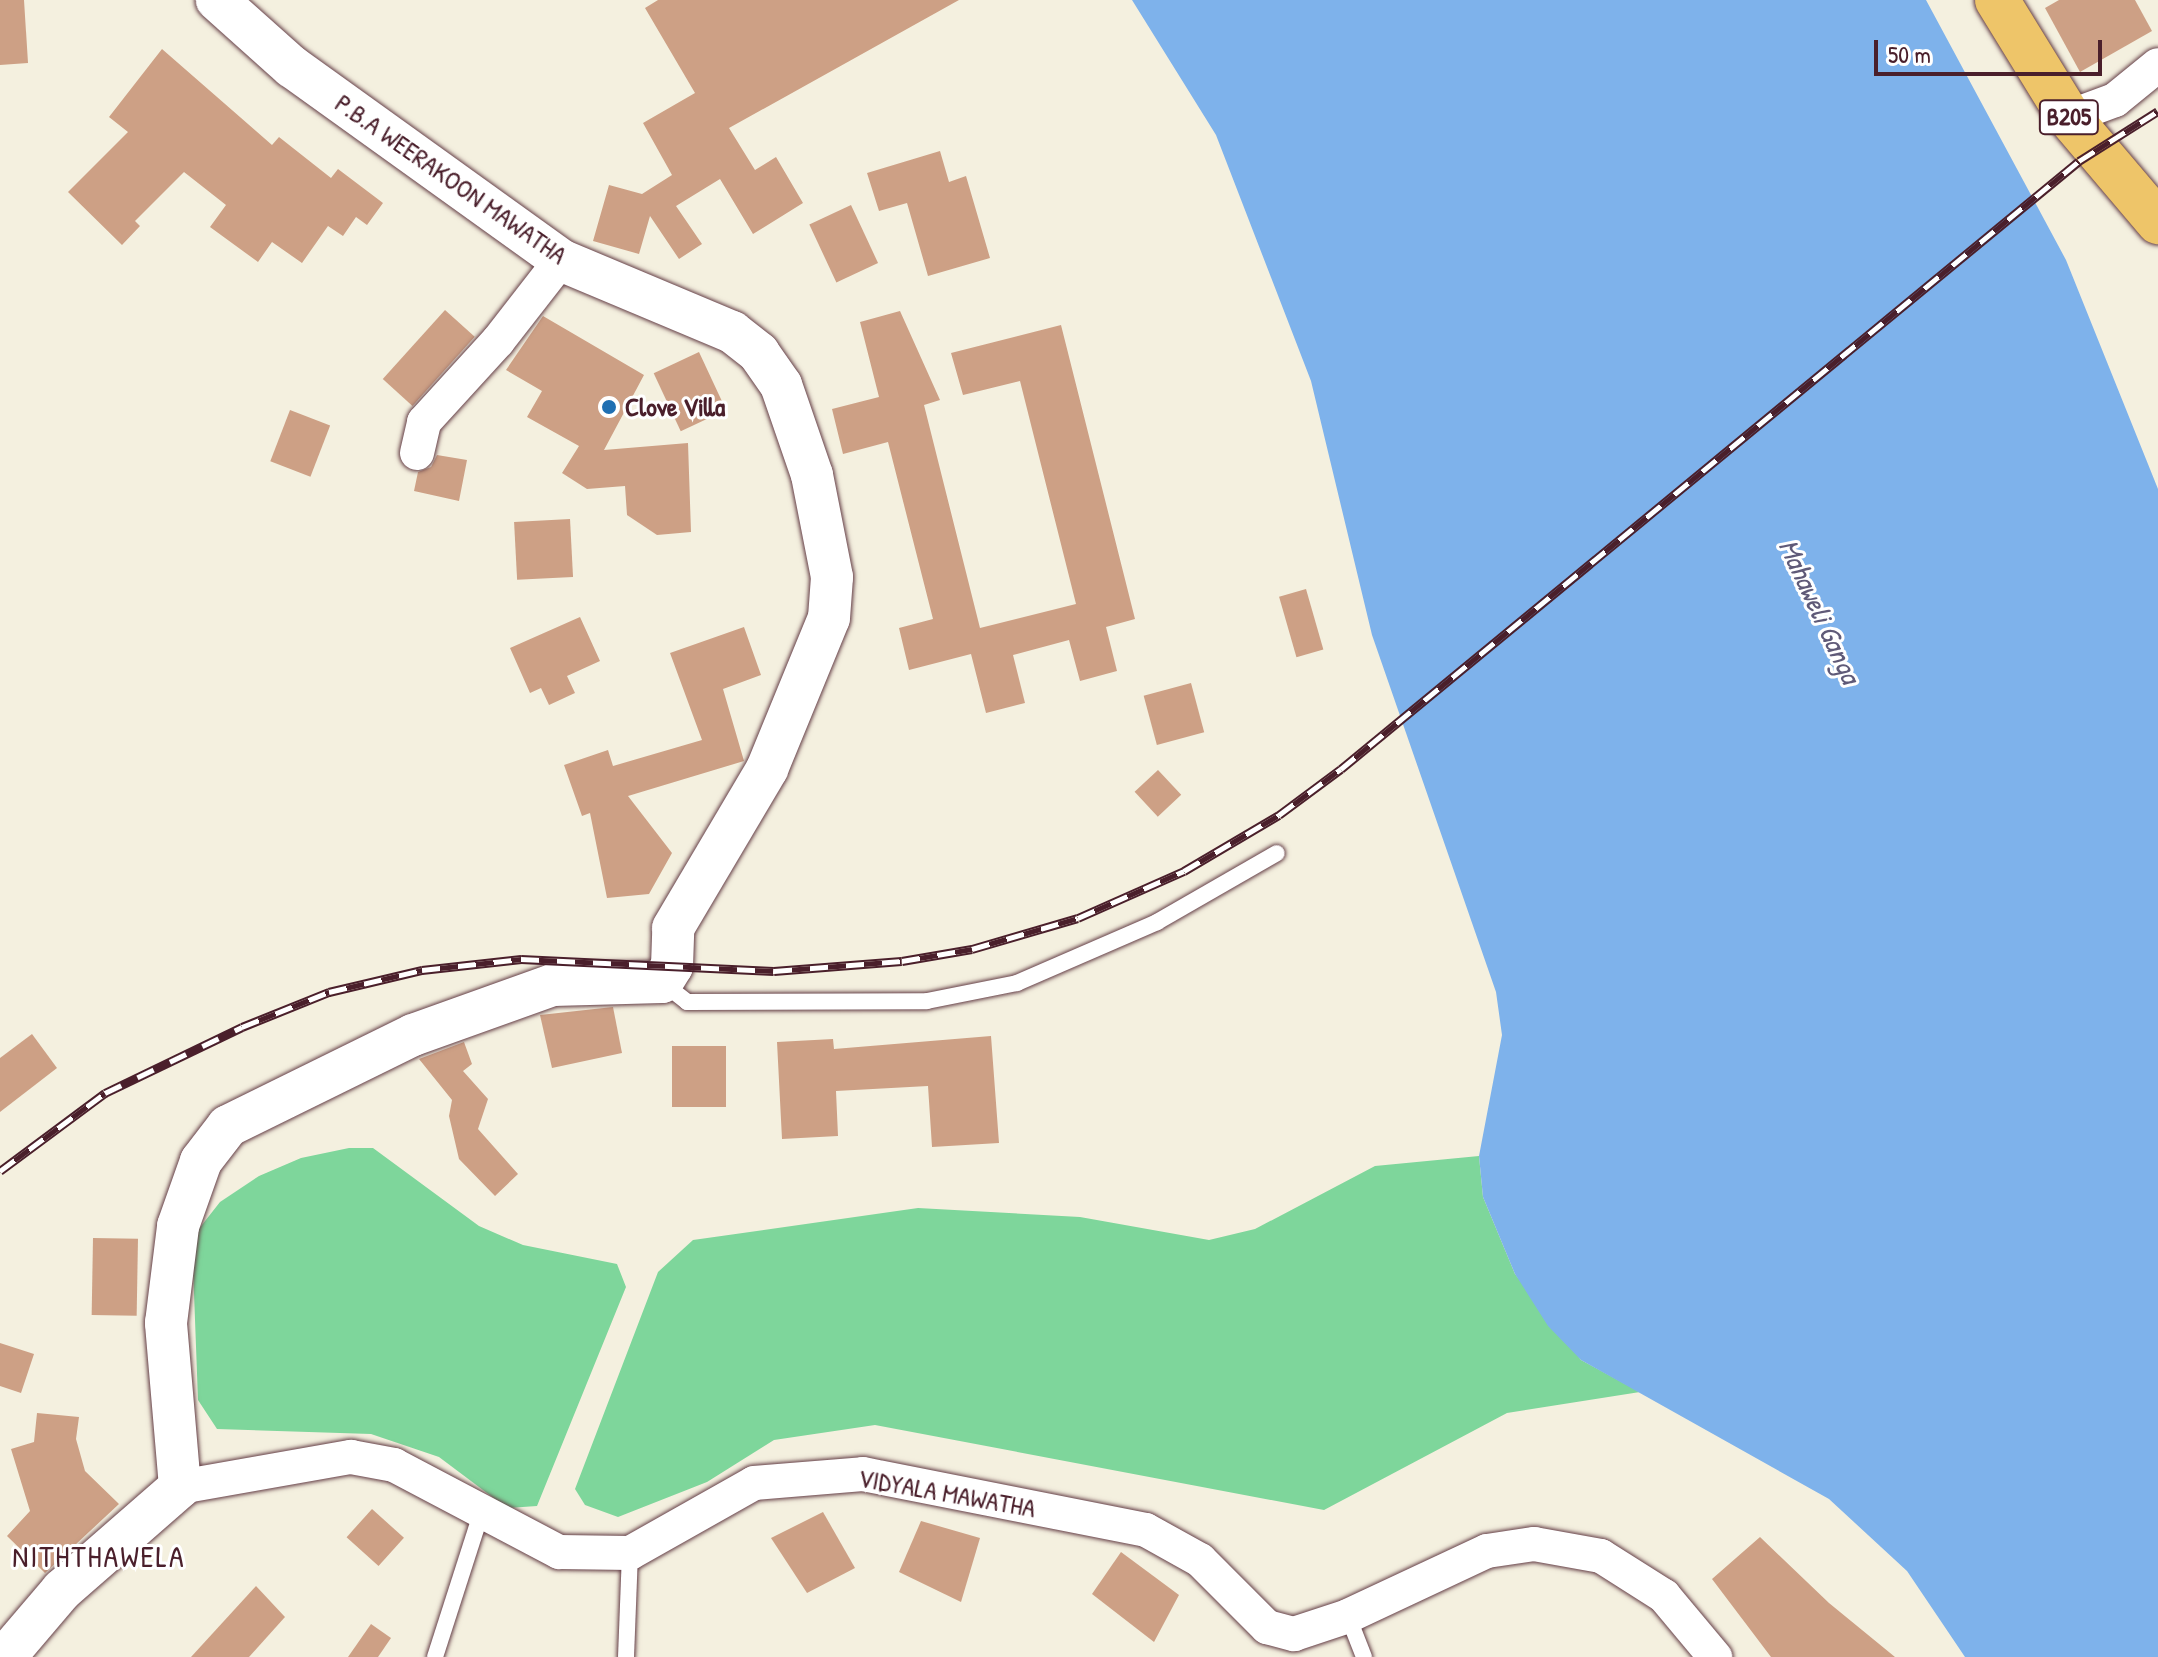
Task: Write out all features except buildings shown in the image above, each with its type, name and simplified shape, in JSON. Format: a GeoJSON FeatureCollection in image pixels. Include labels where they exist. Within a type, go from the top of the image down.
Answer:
{"type":"FeatureCollection","features":[{"type":"Feature","properties":{"kind":"main road","name":"B205"},"geometry":{"type":"LineString","coordinates":[[1997,0],[2069,117],[2158,222]]}},
{"type":"Feature","properties":{"kind":"street","name":"P.B.A WEERAKOON MAWATHA"},"geometry":{"type":"LineString","coordinates":[[217,0],[292,67],[561,260],[732,332],[759,353],[781,385],[812,475],[832,577],[829,618],[767,769],[673,928],[672,966],[662,982]]}},
{"type":"Feature","properties":{"kind":"street"},"geometry":{"type":"LineString","coordinates":[[2069,117],[2115,100],[2158,65]]}},
{"type":"Feature","properties":{"kind":"street"},"geometry":{"type":"LineString","coordinates":[[417,453],[424,422],[498,341],[561,260]]}},
{"type":"Feature","properties":{"kind":"street"},"geometry":{"type":"LineString","coordinates":[[180,1487],[166,1323],[178,1226],[201,1161],[228,1126],[413,1035],[553,985],[662,982]]}},
{"type":"Feature","properties":{"kind":"street"},"geometry":{"type":"LineString","coordinates":[[5,1657],[62,1590],[180,1487],[351,1457],[394,1465],[559,1552],[630,1553]]}},
{"type":"Feature","properties":{"kind":"street","name":"VIDYALA MAWATHA"},"geometry":{"type":"LineString","coordinates":[[630,1553],[754,1483],[863,1474],[1146,1530],[1200,1560],[1267,1627],[1294,1634],[1348,1616],[1487,1551],[1534,1544],[1601,1556],[1664,1596],[1715,1657]]}},
{"type":"Feature","properties":{"kind":"lane"},"geometry":{"type":"LineString","coordinates":[[662,982],[687,1002],[927,1001],[1017,983],[1157,922],[1277,853]]}},
{"type":"Feature","properties":{"kind":"lane"},"geometry":{"type":"LineString","coordinates":[[435,1657],[482,1511]]}},
{"type":"Feature","properties":{"kind":"lane"},"geometry":{"type":"LineString","coordinates":[[626,1657],[630,1553]]}},
{"type":"Feature","properties":{"kind":"lane"},"geometry":{"type":"LineString","coordinates":[[1348,1616],[1364,1657]]}},
{"type":"Feature","properties":{"kind":"green space"},"geometry":{"type":"Polygon","coordinates":[[[349,1148],[373,1148],[479,1226],[523,1245],[617,1264],[626,1287],[537,1506],[507,1508],[439,1457],[371,1434],[217,1429],[198,1400],[193,1266],[198,1230],[220,1202],[259,1176],[301,1158],[349,1148]]]}},
{"type":"Feature","properties":{"kind":"green space"},"geometry":{"type":"Polygon","coordinates":[[[1479,1156],[1483,1197],[1515,1274],[1581,1360],[1640,1392],[1507,1413],[1324,1510],[875,1425],[774,1440],[707,1482],[618,1517],[585,1505],[575,1489],[658,1272],[693,1240],[918,1208],[1080,1217],[1209,1240],[1255,1229],[1375,1166],[1479,1156]]]}},
{"type":"Feature","properties":{"kind":"water","name":"Mahaweli Ganga"},"geometry":{"type":"Polygon","coordinates":[[[1132,0],[1926,0],[2066,260],[2158,489],[2158,1657],[1965,1657],[1907,1571],[1829,1499],[1581,1360],[1548,1326],[1515,1274],[1483,1197],[1479,1156],[1502,1035],[1496,992],[1372,635],[1311,381],[1216,135],[1132,0]]]}},
{"type":"Feature","properties":{"kind":"railway"},"geometry":{"type":"LineString","coordinates":[[0,1171],[105,1093],[242,1027],[329,992],[422,970],[521,959],[774,971],[902,961],[972,949],[1078,918],[1184,871],[1279,815],[1341,769],[2079,161],[2158,111]]}},
{"type":"Feature","properties":{"kind":"place","name":"Clove Villa"},"geometry":{"type":"Point","coordinates":[609,407]}},
{"type":"Feature","properties":{"kind":"district","name":"NITHTHAWELA"},"geometry":{"type":"Point","coordinates":[99,1556]}}]}
